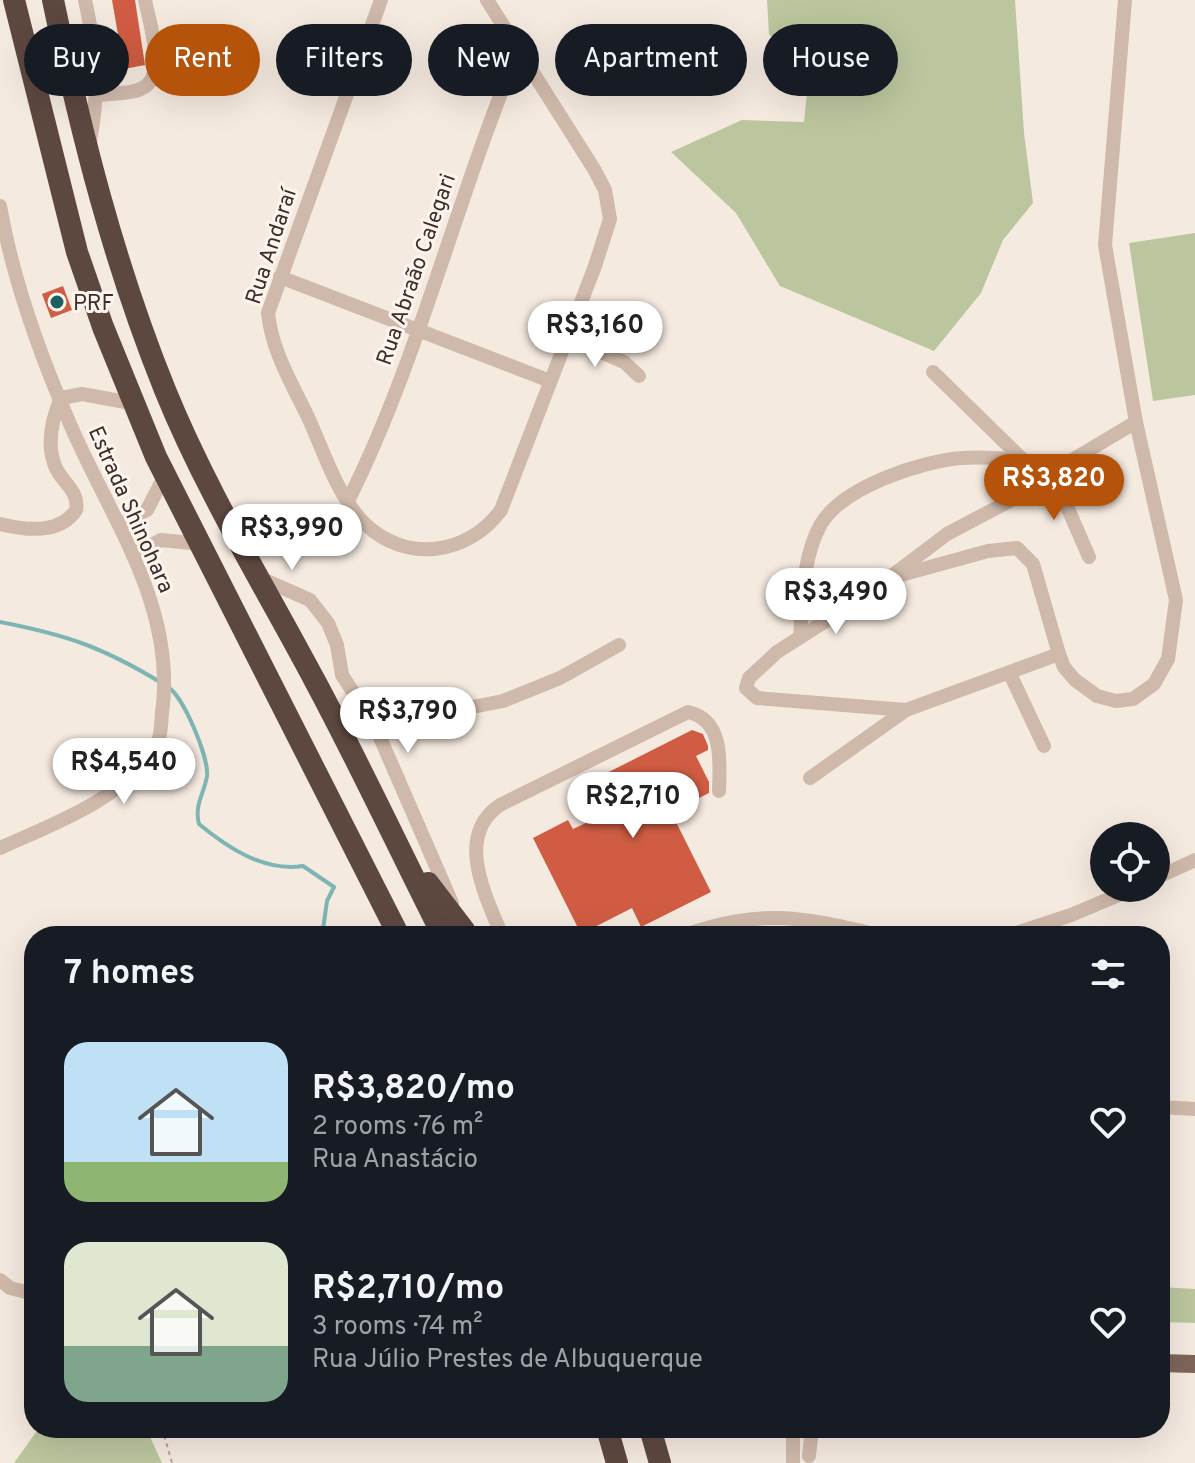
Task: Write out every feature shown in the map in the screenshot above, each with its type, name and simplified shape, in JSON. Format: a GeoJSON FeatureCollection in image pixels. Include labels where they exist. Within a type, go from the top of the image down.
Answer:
{"type":"FeatureCollection","features":[{"type":"Feature","properties":{"kind":"highway"},"geometry":{"type":"LineString","coordinates":[[14,0],[77,252],[103,327],[165,475],[394,926]]}},
{"type":"Feature","properties":{"kind":"highway"},"geometry":{"type":"LineString","coordinates":[[53,0],[88,155],[121,271],[167,394],[258,577],[368,781],[453,926]]}},
{"type":"Feature","properties":{"kind":"highway"},"geometry":{"type":"LineString","coordinates":[[610,1438],[617,1463]]}},
{"type":"Feature","properties":{"kind":"highway"},"geometry":{"type":"LineString","coordinates":[[653,1438],[659,1462]]}},
{"type":"Feature","properties":{"kind":"main road"},"geometry":{"type":"LineString","coordinates":[[1170,1363],[1195,1364]]}},
{"type":"Feature","properties":{"kind":"main road"},"geometry":{"type":"LineString","coordinates":[[659,1462],[660,1438]]}},
{"type":"Feature","properties":{"kind":"street"},"geometry":{"type":"LineString","coordinates":[[85,0],[90,24]]}},
{"type":"Feature","properties":{"kind":"street"},"geometry":{"type":"LineString","coordinates":[[129,92],[147,86],[153,77],[155,46],[145,0]]}},
{"type":"Feature","properties":{"kind":"street","name":"Rua Andaraí"},"geometry":{"type":"LineString","coordinates":[[381,0],[268,313],[274,345],[348,501],[363,522],[381,536],[426,551],[442,550],[474,538],[501,510],[604,240],[609,205],[594,169],[539,81]]}},
{"type":"Feature","properties":{"kind":"street","name":"Rua Andaraí"},"geometry":{"type":"LineString","coordinates":[[487,0],[503,24]]}},
{"type":"Feature","properties":{"kind":"street"},"geometry":{"type":"LineString","coordinates":[[890,578],[997,549],[1017,548],[1033,564],[1064,667],[1085,688],[1116,701],[1144,694],[1154,684],[1168,659],[1176,600],[1136,422],[1105,245],[1125,0]]}},
{"type":"Feature","properties":{"kind":"street"},"geometry":{"type":"LineString","coordinates":[[88,155],[98,96]]}},
{"type":"Feature","properties":{"kind":"street","name":"Rua Abraão Calegari"},"geometry":{"type":"LineString","coordinates":[[348,501],[372,452],[418,329],[499,96]]}},
{"type":"Feature","properties":{"kind":"street","name":"Estrada Shinohara"},"geometry":{"type":"LineString","coordinates":[[0,206],[4,254],[95,481],[120,525],[159,624],[165,687],[160,737],[154,752],[117,789],[74,815],[0,848]]}},
{"type":"Feature","properties":{"kind":"street"},"geometry":{"type":"LineString","coordinates":[[280,277],[550,381]]}},
{"type":"Feature","properties":{"kind":"street"},"geometry":{"type":"LineString","coordinates":[[567,337],[624,362],[639,376]]}},
{"type":"Feature","properties":{"kind":"street"},"geometry":{"type":"LineString","coordinates":[[933,372],[991,424],[1023,460]]}},
{"type":"Feature","properties":{"kind":"street"},"geometry":{"type":"LineString","coordinates":[[0,524],[45,528],[63,523],[76,510],[75,496],[58,473],[52,457],[52,419],[61,398],[82,394],[136,404]]}},
{"type":"Feature","properties":{"kind":"street"},"geometry":{"type":"LineString","coordinates":[[906,710],[757,698],[748,692],[749,678],[800,637],[890,578],[947,534],[1011,502],[1052,472],[1136,422]]}},
{"type":"Feature","properties":{"kind":"street"},"geometry":{"type":"LineString","coordinates":[[800,637],[805,568],[820,525],[835,507],[886,479],[932,464],[961,458],[1023,460],[1052,472],[1089,557]]}},
{"type":"Feature","properties":{"kind":"street"},"geometry":{"type":"LineString","coordinates":[[120,525],[147,510],[165,475]]}},
{"type":"Feature","properties":{"kind":"street"},"geometry":{"type":"LineString","coordinates":[[133,555],[161,540],[201,544]]}},
{"type":"Feature","properties":{"kind":"street"},"geometry":{"type":"LineString","coordinates":[[258,577],[310,600],[320,611],[337,645],[342,675],[375,726],[455,926]]}},
{"type":"Feature","properties":{"kind":"street"},"geometry":{"type":"LineString","coordinates":[[375,726],[503,701],[560,678],[619,645]]}},
{"type":"Feature","properties":{"kind":"street"},"geometry":{"type":"LineString","coordinates":[[810,778],[906,710],[1059,654]]}},
{"type":"Feature","properties":{"kind":"street"},"geometry":{"type":"LineString","coordinates":[[1010,674],[1044,746]]}},
{"type":"Feature","properties":{"kind":"street"},"geometry":{"type":"LineString","coordinates":[[498,926],[479,879],[477,836],[480,823],[500,805],[664,721],[688,712],[698,715],[714,731],[719,791]]}},
{"type":"Feature","properties":{"kind":"street"},"geometry":{"type":"LineString","coordinates":[[1170,872],[1195,860]]}},
{"type":"Feature","properties":{"kind":"street"},"geometry":{"type":"LineString","coordinates":[[1037,926],[1102,902]]}},
{"type":"Feature","properties":{"kind":"street"},"geometry":{"type":"LineString","coordinates":[[718,926],[752,917],[785,916],[834,926]]}},
{"type":"Feature","properties":{"kind":"street"},"geometry":{"type":"LineString","coordinates":[[1170,1108],[1195,1109]]}},
{"type":"Feature","properties":{"kind":"street"},"geometry":{"type":"LineString","coordinates":[[0,1280],[10,1288],[24,1292]]}},
{"type":"Feature","properties":{"kind":"street"},"geometry":{"type":"LineString","coordinates":[[793,1438],[793,1463]]}},
{"type":"Feature","properties":{"kind":"street"},"geometry":{"type":"LineString","coordinates":[[809,1456],[811,1438]]}},
{"type":"Feature","properties":{"kind":"path"},"geometry":{"type":"LineString","coordinates":[[165,1438],[172,1463]]}},
{"type":"Feature","properties":{"kind":"green space"},"geometry":{"type":"Polygon","coordinates":[[[767,0],[1015,0],[1024,133],[1033,203],[1003,240],[981,293],[934,351],[780,286],[736,213],[671,152],[742,120],[804,122],[807,96],[898,96],[898,24],[768,24],[767,0]]]}},
{"type":"Feature","properties":{"kind":"green space"},"geometry":{"type":"Polygon","coordinates":[[[1195,233],[1195,395],[1153,401],[1129,243],[1195,233]]]}},
{"type":"Feature","properties":{"kind":"green space"},"geometry":{"type":"Polygon","coordinates":[[[1170,1288],[1195,1289],[1195,1323],[1170,1322],[1170,1288]]]}},
{"type":"Feature","properties":{"kind":"green space"},"geometry":{"type":"Polygon","coordinates":[[[32,1438],[151,1438],[162,1463],[14,1463],[32,1438]]]}},
{"type":"Feature","properties":{"kind":"building"},"geometry":{"type":"Polygon","coordinates":[[[112,0],[135,0],[145,65],[129,68],[129,24],[116,24],[112,0]]]}},
{"type":"Feature","properties":{"kind":"building","name":"PRF"},"geometry":{"type":"Polygon","coordinates":[[[63,286],[72,310],[51,318],[42,294],[63,286]]]}},
{"type":"Feature","properties":{"kind":"building"},"geometry":{"type":"Polygon","coordinates":[[[692,730],[703,734],[708,750],[696,756],[709,782],[709,793],[671,812],[711,892],[643,926],[632,908],[597,926],[577,926],[533,838],[568,820],[573,829],[605,814],[589,782],[692,730]]]}},
{"type":"Feature","properties":{"kind":"waterway"},"geometry":{"type":"LineString","coordinates":[[0,622],[83,644],[160,682]]}},
{"type":"Feature","properties":{"kind":"waterway"},"geometry":{"type":"LineString","coordinates":[[168,687],[187,714],[207,767],[199,805],[199,824],[247,856],[274,865],[303,866],[334,887],[327,901],[323,926]]}},
{"type":"Feature","properties":{"kind":"place","name":"PRF"},"geometry":{"type":"Point","coordinates":[57,302]}}]}
